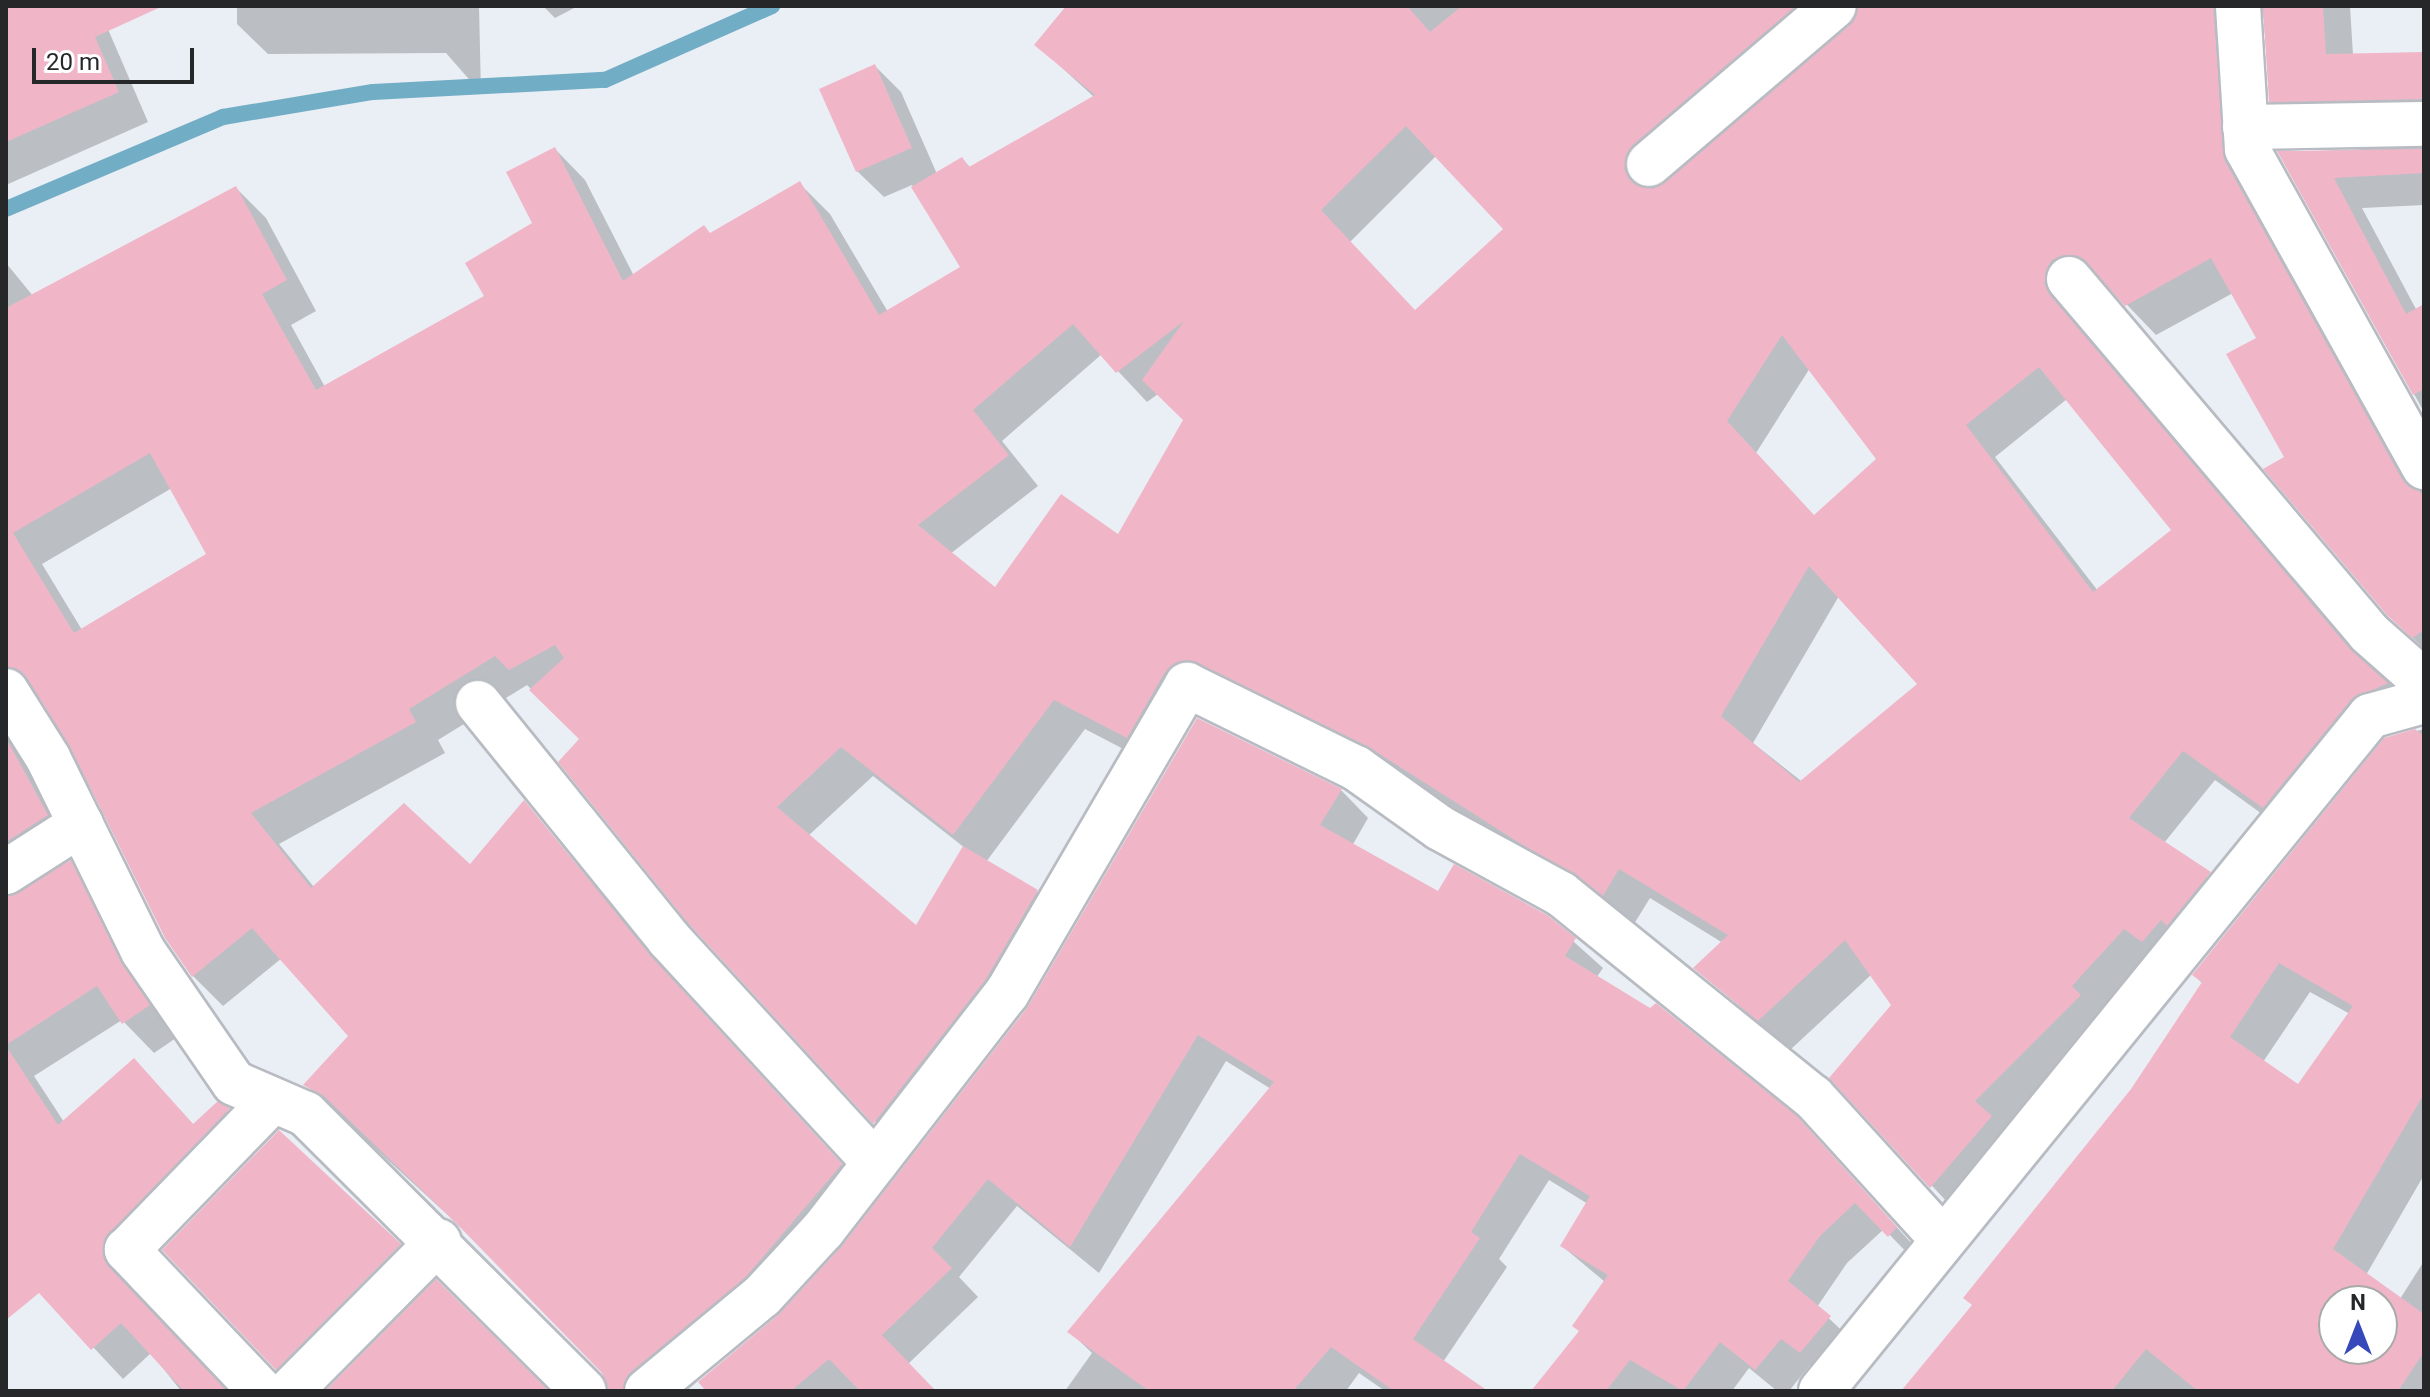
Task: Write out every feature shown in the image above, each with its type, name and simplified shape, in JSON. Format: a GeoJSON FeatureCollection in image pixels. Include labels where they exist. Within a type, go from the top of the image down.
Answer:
{"type":"FeatureCollection","features":[{"type":"Feature","properties":{"kind":"street"},"geometry":{"type":"LineString","coordinates":[[1649,164],[1834,6]]}},
{"type":"Feature","properties":{"kind":"street"},"geometry":{"type":"LineString","coordinates":[[2238,6],[2247,149],[2424,467]]}},
{"type":"Feature","properties":{"kind":"street"},"geometry":{"type":"LineString","coordinates":[[2245,127],[2424,124]]}},
{"type":"Feature","properties":{"kind":"street"},"geometry":{"type":"LineString","coordinates":[[1821,1391],[2370,716],[2419,687],[2369,633],[2069,279]]}},
{"type":"Feature","properties":{"kind":"street"},"geometry":{"type":"LineString","coordinates":[[647,1391],[762,1296],[875,1163],[1007,993],[1187,685],[1356,768],[1440,828],[1561,894],[1813,1097],[1943,1240]]}},
{"type":"Feature","properties":{"kind":"street"},"geometry":{"type":"LineString","coordinates":[[6,691],[81,824],[143,951],[234,1083],[306,1114],[439,1241],[584,1391]]}},
{"type":"Feature","properties":{"kind":"street"},"geometry":{"type":"LineString","coordinates":[[478,703],[669,939],[875,1163]]}},
{"type":"Feature","properties":{"kind":"street"},"geometry":{"type":"LineString","coordinates":[[6,872],[81,824]]}},
{"type":"Feature","properties":{"kind":"street"},"geometry":{"type":"LineString","coordinates":[[261,1391],[127,1250],[273,1100]]}},
{"type":"Feature","properties":{"kind":"street"},"geometry":{"type":"LineString","coordinates":[[290,1391],[439,1241]]}},
{"type":"Feature","properties":{"kind":"building"},"geometry":{"type":"Polygon","coordinates":[[[6,6],[163,6],[95,37],[119,92],[6,142],[6,6]]]}},
{"type":"Feature","properties":{"kind":"building"},"geometry":{"type":"Polygon","coordinates":[[[1066,6],[1407,6],[1430,32],[1462,6],[1796,6],[1632,146],[1624,168],[1630,180],[1653,189],[1850,25],[1858,6],[2213,6],[2225,161],[2402,479],[2424,495],[2424,630],[2412,638],[2387,615],[2263,469],[2284,457],[2226,354],[2256,338],[2211,258],[2125,306],[2078,256],[2052,260],[2044,283],[2050,295],[2350,649],[2388,683],[2351,700],[2263,808],[2183,751],[2129,818],[2211,872],[2167,926],[2161,920],[2142,942],[2124,929],[2072,986],[2081,995],[1975,1101],[1992,1116],[1930,1188],[1829,1078],[1891,1005],[1845,940],[1758,1021],[1693,968],[1728,935],[1619,869],[1603,896],[1367,746],[1187,660],[1165,672],[1127,738],[1054,700],[953,835],[841,747],[777,807],[916,925],[963,846],[1038,890],[986,979],[873,1124],[688,923],[558,762],[579,739],[529,690],[564,658],[555,645],[509,670],[495,656],[409,709],[416,722],[251,813],[311,888],[404,803],[470,864],[524,800],[651,956],[842,1164],[745,1278],[631,1372],[622,1391],[608,1391],[602,1373],[457,1224],[324,1096],[303,1085],[348,1036],[252,928],[192,977],[165,938],[69,745],[27,678],[6,666],[6,308],[236,186],[287,280],[262,294],[316,390],[484,296],[465,263],[532,223],[506,172],[555,147],[623,281],[704,225],[710,233],[800,181],[879,315],[960,267],[911,187],[962,157],[969,167],[1095,95],[1034,45],[1066,6]],[[1406,126],[1321,210],[1415,310],[1503,229],[1406,126]],[[1184,321],[1116,373],[1073,324],[973,410],[1009,455],[918,525],[995,587],[1061,494],[1118,534],[1183,420],[1142,380],[1184,321]],[[1782,335],[1727,421],[1814,515],[1876,459],[1782,335]],[[2039,367],[1966,425],[2093,592],[2171,530],[2039,367]],[[150,453],[13,533],[74,633],[206,554],[150,453]],[[1809,566],[1721,716],[1799,782],[1917,684],[1809,566]]]}},
{"type":"Feature","properties":{"kind":"building"},"geometry":{"type":"Polygon","coordinates":[[[2263,6],[2323,6],[2326,54],[2424,52],[2424,99],[2269,102],[2263,6]]]}},
{"type":"Feature","properties":{"kind":"building"},"geometry":{"type":"Polygon","coordinates":[[[875,64],[912,148],[856,172],[819,89],[875,64]]]}},
{"type":"Feature","properties":{"kind":"building"},"geometry":{"type":"Polygon","coordinates":[[[2424,149],[2424,173],[2334,178],[2406,314],[2424,304],[2424,389],[2413,395],[2277,151],[2424,149]]]}},
{"type":"Feature","properties":{"kind":"building"},"geometry":{"type":"Polygon","coordinates":[[[1197,718],[1342,789],[1320,825],[1438,891],[1454,864],[1547,915],[1576,938],[1565,956],[1650,1008],[1656,1003],[1796,1115],[1897,1227],[1888,1237],[1855,1203],[1820,1236],[1788,1281],[1831,1316],[1800,1353],[1781,1339],[1755,1370],[1720,1342],[1683,1391],[1630,1360],[1606,1391],[1531,1391],[1579,1331],[1572,1326],[1608,1275],[1560,1246],[1590,1196],[1520,1154],[1471,1232],[1480,1238],[1413,1339],[1488,1391],[1394,1391],[1331,1347],[1293,1391],[1149,1391],[1067,1332],[1274,1082],[1198,1035],[1070,1247],[988,1179],[932,1248],[952,1268],[882,1335],[936,1391],[860,1391],[829,1359],[791,1391],[706,1391],[698,1382],[778,1315],[841,1247],[1027,1008],[1197,718]]]}},
{"type":"Feature","properties":{"kind":"building"},"geometry":{"type":"Polygon","coordinates":[[[2415,729],[2424,736],[2424,1094],[2333,1249],[2383,1285],[2318,1285],[2318,1365],[2398,1365],[2398,1295],[2424,1314],[2424,1352],[2398,1391],[2198,1391],[2146,1349],[2112,1391],[1901,1391],[1972,1305],[1963,1298],[2131,1089],[2202,982],[2192,975],[2384,738],[2415,729]],[[2279,963],[2230,1037],[2298,1084],[2353,1006],[2279,963]]]}},
{"type":"Feature","properties":{"kind":"building"},"geometry":{"type":"Polygon","coordinates":[[[6,738],[48,815],[6,842],[6,738]]]}},
{"type":"Feature","properties":{"kind":"building"},"geometry":{"type":"Polygon","coordinates":[[[71,860],[150,1005],[122,1024],[97,986],[6,1045],[6,897],[71,860]]]}},
{"type":"Feature","properties":{"kind":"building"},"geometry":{"type":"Polygon","coordinates":[[[6,1046],[58,1125],[134,1058],[193,1124],[218,1101],[230,1108],[103,1244],[109,1267],[227,1391],[184,1391],[121,1323],[91,1350],[39,1293],[6,1320],[6,1046]]]}},
{"type":"Feature","properties":{"kind":"building"},"geometry":{"type":"Polygon","coordinates":[[[279,1130],[401,1244],[276,1370],[162,1250],[279,1130]]]}},
{"type":"Feature","properties":{"kind":"building"},"geometry":{"type":"Polygon","coordinates":[[[436,1279],[549,1391],[325,1391],[436,1279]]]}},
{"type":"Feature","properties":{"kind":"waterway"},"geometry":{"type":"LineString","coordinates":[[6,209],[223,117],[373,92],[605,80],[772,6]]}}]}
